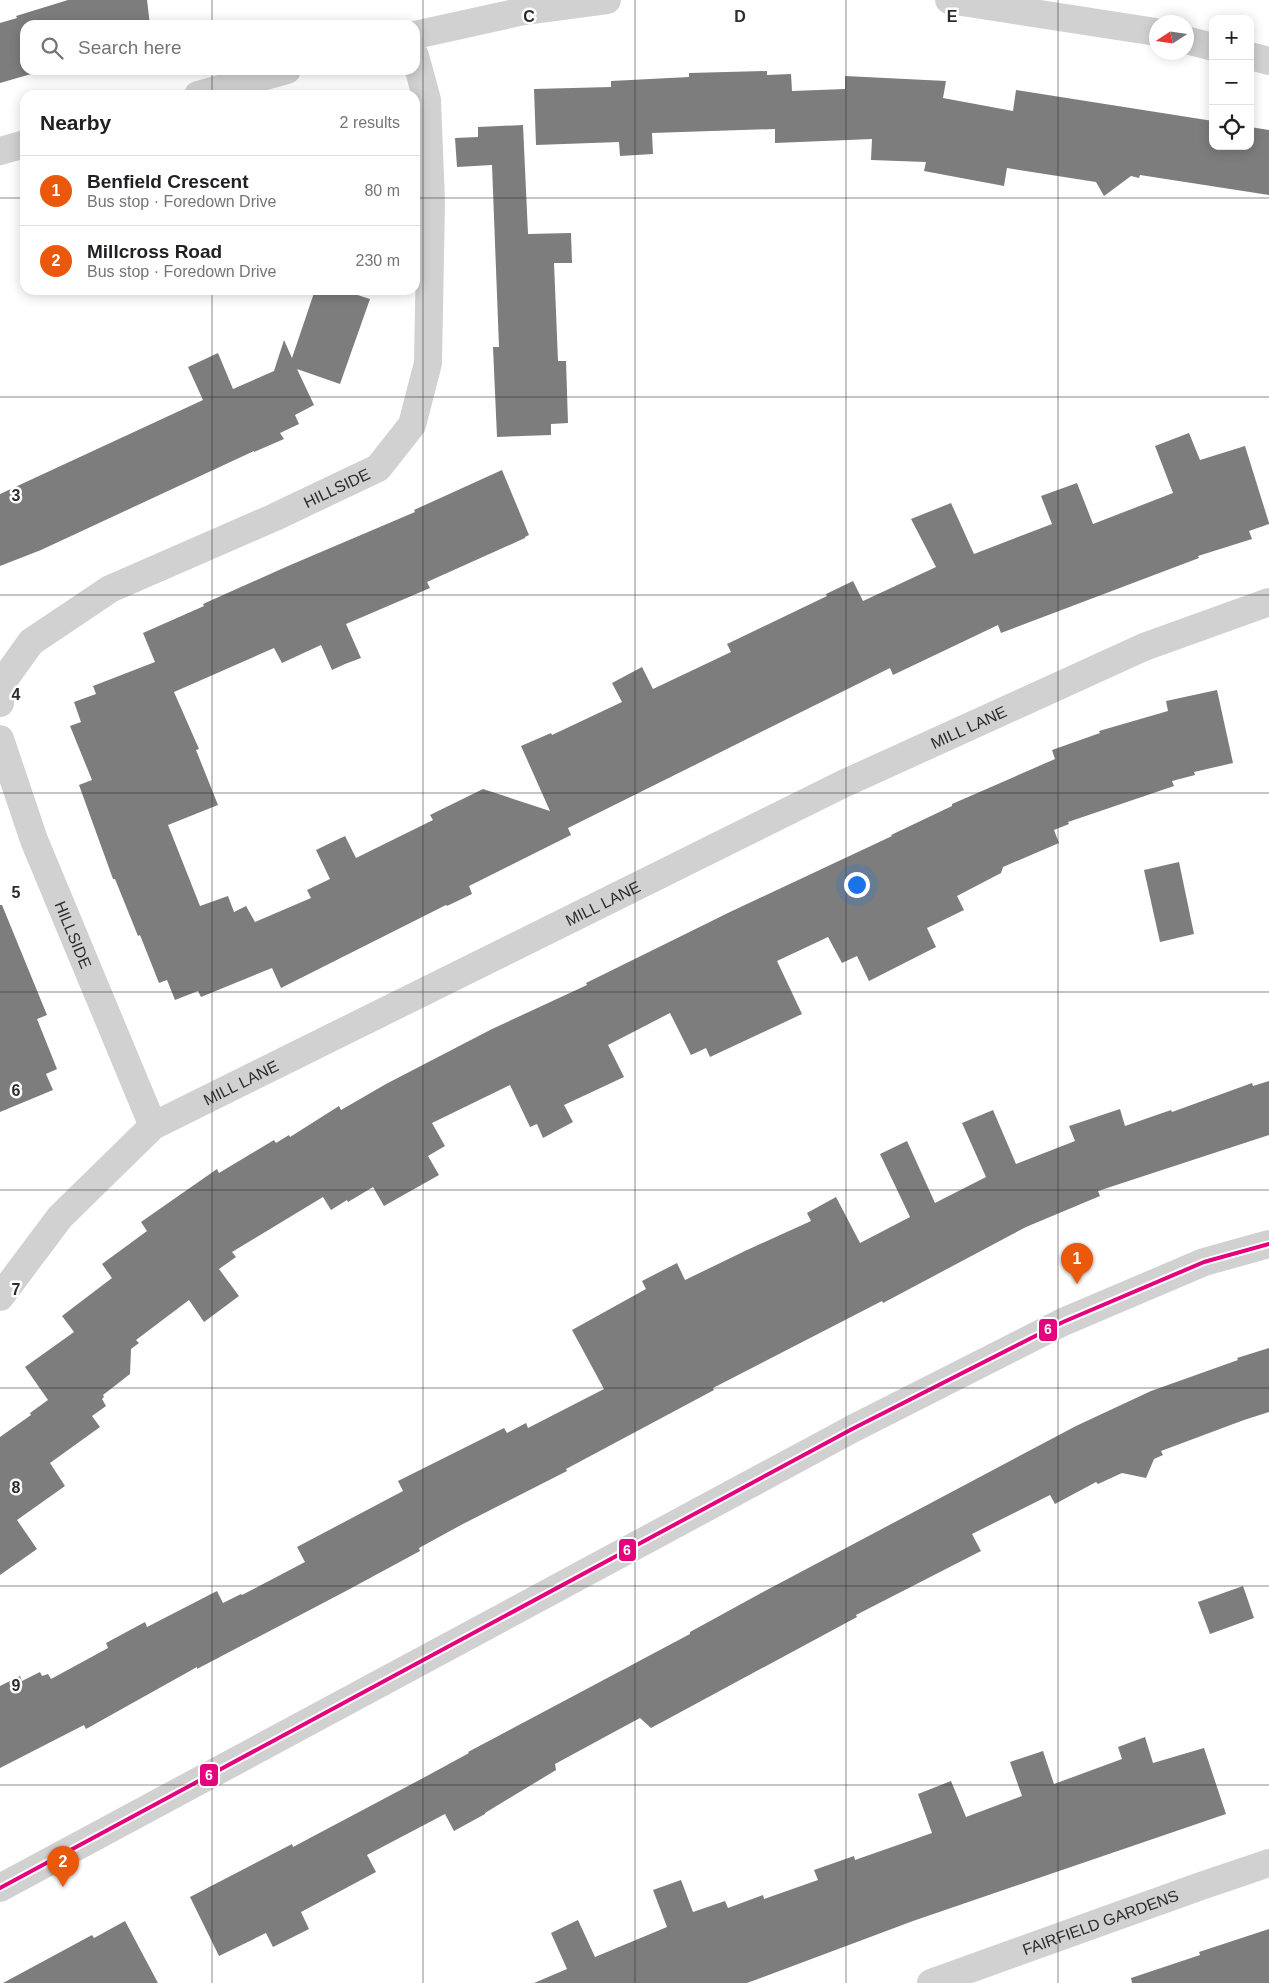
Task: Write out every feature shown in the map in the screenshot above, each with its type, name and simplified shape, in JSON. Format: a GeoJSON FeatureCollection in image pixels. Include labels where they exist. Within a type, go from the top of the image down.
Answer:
{"type":"FeatureCollection","features":[{"type":"Feature","properties":{"kind":"street"},"geometry":{"type":"LineString","coordinates":[[420,33],[524,11],[607,0]]}},
{"type":"Feature","properties":{"kind":"street"},"geometry":{"type":"LineString","coordinates":[[949,0],[1149,31]]}},
{"type":"Feature","properties":{"kind":"street"},"geometry":{"type":"LineString","coordinates":[[1194,42],[1209,45]]}},
{"type":"Feature","properties":{"kind":"street"},"geometry":{"type":"LineString","coordinates":[[1254,57],[1269,61]]}},
{"type":"Feature","properties":{"kind":"street","name":"HILLSIDE"},"geometry":{"type":"LineString","coordinates":[[0,702],[1,684],[31,642],[110,589],[275,517],[378,468],[412,424],[428,363],[431,202],[427,100],[420,74]]}},
{"type":"Feature","properties":{"kind":"street"},"geometry":{"type":"LineString","coordinates":[[216,90],[269,75]]}},
{"type":"Feature","properties":{"kind":"street"},"geometry":{"type":"LineString","coordinates":[[0,151],[20,145]]}},
{"type":"Feature","properties":{"kind":"street","name":"MILL LANE"},"geometry":{"type":"LineString","coordinates":[[0,1297],[60,1217],[153,1126],[843,784],[1144,647],[1269,602]]}},
{"type":"Feature","properties":{"kind":"street","name":"HILLSIDE"},"geometry":{"type":"LineString","coordinates":[[0,740],[34,840],[153,1126]]}},
{"type":"Feature","properties":{"kind":"street"},"geometry":{"type":"LineString","coordinates":[[0,1888],[854,1428],[1072,1319],[1204,1262],[1269,1244]]}},
{"type":"Feature","properties":{"kind":"street","name":"FAIRFIELD GARDENS"},"geometry":{"type":"LineString","coordinates":[[931,1983],[1269,1863]]}},
{"type":"Feature","properties":{"kind":"building"},"geometry":{"type":"Polygon","coordinates":[[[68,0],[147,0],[149,20],[20,20],[20,75],[28,75],[0,83],[0,23],[17,18],[16,16],[68,0]]]}},
{"type":"Feature","properties":{"kind":"building"},"geometry":{"type":"Polygon","coordinates":[[[767,71],[767,75],[791,74],[792,91],[845,89],[845,76],[946,81],[943,98],[1013,111],[1016,90],[1209,120],[1209,150],[1254,150],[1254,128],[1269,130],[1269,195],[1140,175],[1139,178],[1131,176],[1104,196],[1096,182],[1007,168],[1004,186],[924,171],[926,162],[871,160],[872,139],[775,143],[775,129],[652,133],[653,154],[620,156],[619,142],[536,145],[534,89],[611,87],[611,81],[689,77],[689,73],[767,71]]]}},
{"type":"Feature","properties":{"kind":"building"},"geometry":{"type":"Polygon","coordinates":[[[523,125],[528,234],[571,233],[572,263],[554,263],[558,361],[566,361],[568,423],[551,424],[551,435],[497,437],[493,347],[499,347],[492,165],[457,167],[455,138],[478,137],[478,127],[523,125]]]}},
{"type":"Feature","properties":{"kind":"building"},"geometry":{"type":"Polygon","coordinates":[[[313,295],[358,295],[370,299],[340,384],[297,369],[314,405],[295,415],[299,424],[280,433],[284,439],[254,451],[41,550],[0,566],[0,494],[203,400],[188,367],[218,353],[233,389],[274,371],[284,340],[292,358],[313,295]]]}},
{"type":"Feature","properties":{"kind":"building"},"geometry":{"type":"Polygon","coordinates":[[[1189,433],[1200,460],[1245,446],[1269,523],[1249,531],[1252,539],[1198,556],[1199,558],[1001,633],[998,625],[893,675],[890,668],[568,828],[571,835],[469,886],[472,894],[446,905],[281,988],[272,968],[201,997],[198,991],[175,1000],[167,980],[159,983],[140,935],[138,936],[115,879],[113,879],[79,785],[92,780],[70,726],[81,722],[74,702],[96,694],[93,686],[155,662],[143,633],[288,566],[415,512],[414,510],[502,470],[529,535],[427,582],[430,588],[346,624],[361,658],[332,670],[321,645],[282,663],[274,648],[174,692],[199,749],[196,750],[218,805],[168,825],[200,906],[228,896],[234,912],[246,906],[255,922],[311,898],[307,890],[330,879],[316,850],[345,836],[356,858],[433,820],[430,815],[483,789],[550,811],[521,746],[551,733],[552,735],[622,702],[612,683],[642,667],[653,689],[731,652],[727,644],[827,596],[826,594],[853,581],[863,601],[936,567],[911,519],[951,503],[974,554],[1052,524],[1041,496],[1077,483],[1093,524],[1173,493],[1155,446],[1189,433]]]}},
{"type":"Feature","properties":{"kind":"building"},"geometry":{"type":"Polygon","coordinates":[[[1217,690],[1233,763],[1194,772],[1195,775],[1172,781],[1174,786],[1068,822],[1069,824],[1054,830],[1059,843],[1003,867],[1001,873],[957,896],[964,910],[927,928],[936,947],[869,981],[857,956],[842,963],[828,937],[777,961],[802,1014],[710,1057],[706,1048],[691,1055],[670,1013],[608,1045],[624,1077],[564,1105],[573,1122],[543,1138],[537,1124],[530,1127],[510,1085],[432,1123],[445,1146],[428,1156],[439,1175],[384,1206],[373,1187],[331,1210],[323,1197],[232,1252],[236,1257],[219,1269],[239,1296],[204,1322],[189,1300],[136,1340],[139,1343],[131,1349],[130,1374],[103,1395],[102,1399],[106,1406],[92,1416],[100,1427],[50,1463],[65,1486],[17,1520],[37,1549],[0,1575],[0,1437],[31,1415],[30,1413],[48,1400],[25,1367],[74,1332],[62,1316],[112,1278],[102,1264],[147,1231],[141,1222],[217,1169],[219,1173],[274,1140],[276,1143],[289,1135],[290,1137],[339,1106],[341,1110],[386,1084],[492,1029],[587,985],[586,983],[732,911],[892,836],[952,806],[952,804],[1055,759],[1052,750],[1100,733],[1099,731],[1168,711],[1166,701],[1217,690]]]}},
{"type":"Feature","properties":{"kind":"building"},"geometry":{"type":"Polygon","coordinates":[[[1179,862],[1194,934],[1160,942],[1144,870],[1179,862]]]}},
{"type":"Feature","properties":{"kind":"building"},"geometry":{"type":"Polygon","coordinates":[[[0,905],[2,905],[47,1015],[37,1019],[57,1069],[46,1074],[53,1090],[0,1112],[0,905]]]}},
{"type":"Feature","properties":{"kind":"building"},"geometry":{"type":"Polygon","coordinates":[[[1269,1081],[1269,1135],[1098,1191],[1100,1196],[1026,1227],[883,1303],[882,1301],[713,1388],[714,1390],[566,1469],[567,1471],[419,1548],[420,1551],[197,1669],[197,1667],[86,1729],[84,1725],[0,1768],[0,1686],[20,1676],[22,1681],[40,1672],[42,1676],[48,1674],[51,1679],[108,1648],[106,1643],[145,1622],[147,1627],[217,1591],[223,1603],[242,1595],[305,1562],[297,1547],[403,1491],[398,1481],[504,1428],[507,1433],[526,1423],[528,1428],[604,1389],[572,1330],[646,1289],[642,1281],[677,1263],[685,1280],[811,1221],[807,1213],[836,1197],[860,1243],[910,1217],[880,1154],[907,1141],[935,1203],[986,1177],[962,1123],[993,1110],[1016,1164],[1075,1141],[1069,1126],[1120,1109],[1125,1126],[1171,1110],[1172,1112],[1252,1083],[1253,1086],[1269,1081]]]}},
{"type":"Feature","properties":{"kind":"building"},"geometry":{"type":"Polygon","coordinates":[[[1269,1348],[1269,1412],[1161,1451],[1163,1455],[1154,1459],[1146,1478],[1122,1473],[1098,1484],[1096,1482],[1055,1504],[1050,1495],[972,1534],[981,1551],[856,1615],[857,1617],[651,1728],[640,1718],[555,1764],[556,1770],[454,1831],[445,1814],[367,1855],[376,1872],[301,1912],[309,1929],[273,1947],[266,1933],[219,1956],[190,1897],[292,1844],[293,1847],[425,1777],[468,1752],[690,1634],[690,1632],[763,1592],[1076,1426],[1151,1391],[1238,1360],[1237,1358],[1269,1348]]]}},
{"type":"Feature","properties":{"kind":"building"},"geometry":{"type":"Polygon","coordinates":[[[1243,1586],[1254,1618],[1210,1634],[1198,1602],[1243,1586]]]}},
{"type":"Feature","properties":{"kind":"building"},"geometry":{"type":"Polygon","coordinates":[[[1145,1737],[1153,1763],[1204,1748],[1226,1814],[913,1921],[747,1983],[534,1983],[567,1969],[551,1933],[578,1920],[595,1957],[667,1927],[653,1890],[681,1880],[693,1912],[725,1901],[728,1908],[763,1895],[764,1899],[818,1880],[814,1870],[854,1856],[855,1860],[932,1833],[918,1794],[951,1781],[966,1817],[1022,1796],[1010,1762],[1043,1751],[1054,1784],[1122,1759],[1118,1747],[1145,1737]]]}},
{"type":"Feature","properties":{"kind":"building"},"geometry":{"type":"Polygon","coordinates":[[[125,1921],[158,1983],[3,1983],[92,1935],[94,1938],[125,1921]]]}},
{"type":"Feature","properties":{"kind":"building"},"geometry":{"type":"Polygon","coordinates":[[[1269,1929],[1269,1983],[1132,1983],[1131,1978],[1200,1955],[1199,1952],[1269,1929]]]}},
{"type":"Feature","properties":{"kind":"transit line","name":"6"},"geometry":{"type":"LineString","coordinates":[[0,1888],[854,1428],[1063,1322],[1204,1262],[1269,1244]]}},
{"type":"Feature","properties":{"kind":"place","name":"Benfield Crescent"},"geometry":{"type":"Point","coordinates":[1077,1284]}},
{"type":"Feature","properties":{"kind":"place","name":"Millcross Road"},"geometry":{"type":"Point","coordinates":[63,1887]}}]}
